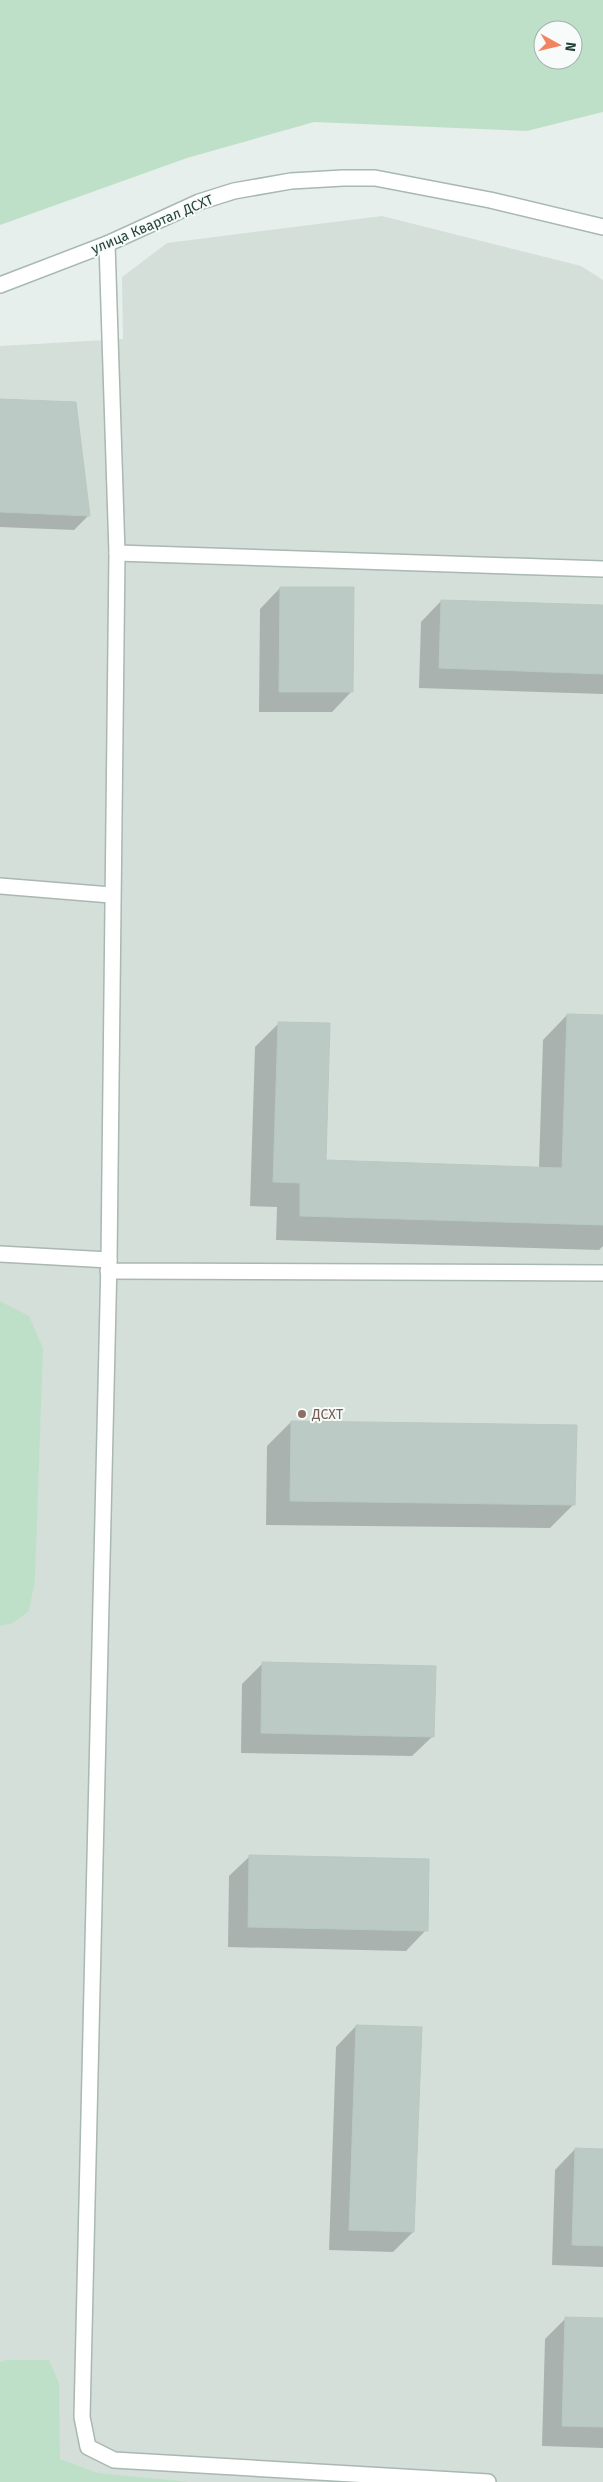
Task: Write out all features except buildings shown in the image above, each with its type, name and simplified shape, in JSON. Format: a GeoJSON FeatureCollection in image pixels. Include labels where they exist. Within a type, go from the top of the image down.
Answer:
{"type":"FeatureCollection","features":[{"type":"Feature","properties":{"kind":"street","name":"улица Квартал ДСХТ"},"geometry":{"type":"LineString","coordinates":[[0,284],[107,244],[199,202],[234,191],[291,181],[375,178],[419,185],[603,227]]}},
{"type":"Feature","properties":{"kind":"street"},"geometry":{"type":"LineString","coordinates":[[107,244],[117,553],[111,895],[109,1266],[82,2416],[88,2447],[114,2460],[488,2482]]}},
{"type":"Feature","properties":{"kind":"street"},"geometry":{"type":"LineString","coordinates":[[117,553],[603,569]]}},
{"type":"Feature","properties":{"kind":"street"},"geometry":{"type":"LineString","coordinates":[[0,886],[111,895]]}},
{"type":"Feature","properties":{"kind":"street"},"geometry":{"type":"LineString","coordinates":[[0,1254],[109,1266],[603,1273]]}},
{"type":"Feature","properties":{"kind":"shaded area","name":"ДСХТ"},"geometry":{"type":"Polygon","coordinates":[[[382,216],[581,266],[603,280],[603,2482],[0,2482],[0,346],[123,339],[122,277],[167,243],[382,216]]]}},
{"type":"Feature","properties":{"kind":"green space"},"geometry":{"type":"Polygon","coordinates":[[[0,0],[603,0],[603,112],[527,131],[314,122],[187,158],[0,225],[0,0]]]}},
{"type":"Feature","properties":{"kind":"green space"},"geometry":{"type":"Polygon","coordinates":[[[0,1301],[29,1316],[43,1348],[35,1580],[29,1611],[13,1623],[0,1626],[0,1301]]]}},
{"type":"Feature","properties":{"kind":"green space"},"geometry":{"type":"Polygon","coordinates":[[[6,2360],[49,2360],[59,2383],[60,2459],[98,2473],[188,2482],[0,2482],[0,2362],[6,2360]]]}},
{"type":"Feature","properties":{"kind":"place","name":"ДСХТ"},"geometry":{"type":"Point","coordinates":[302,1414]}}]}
